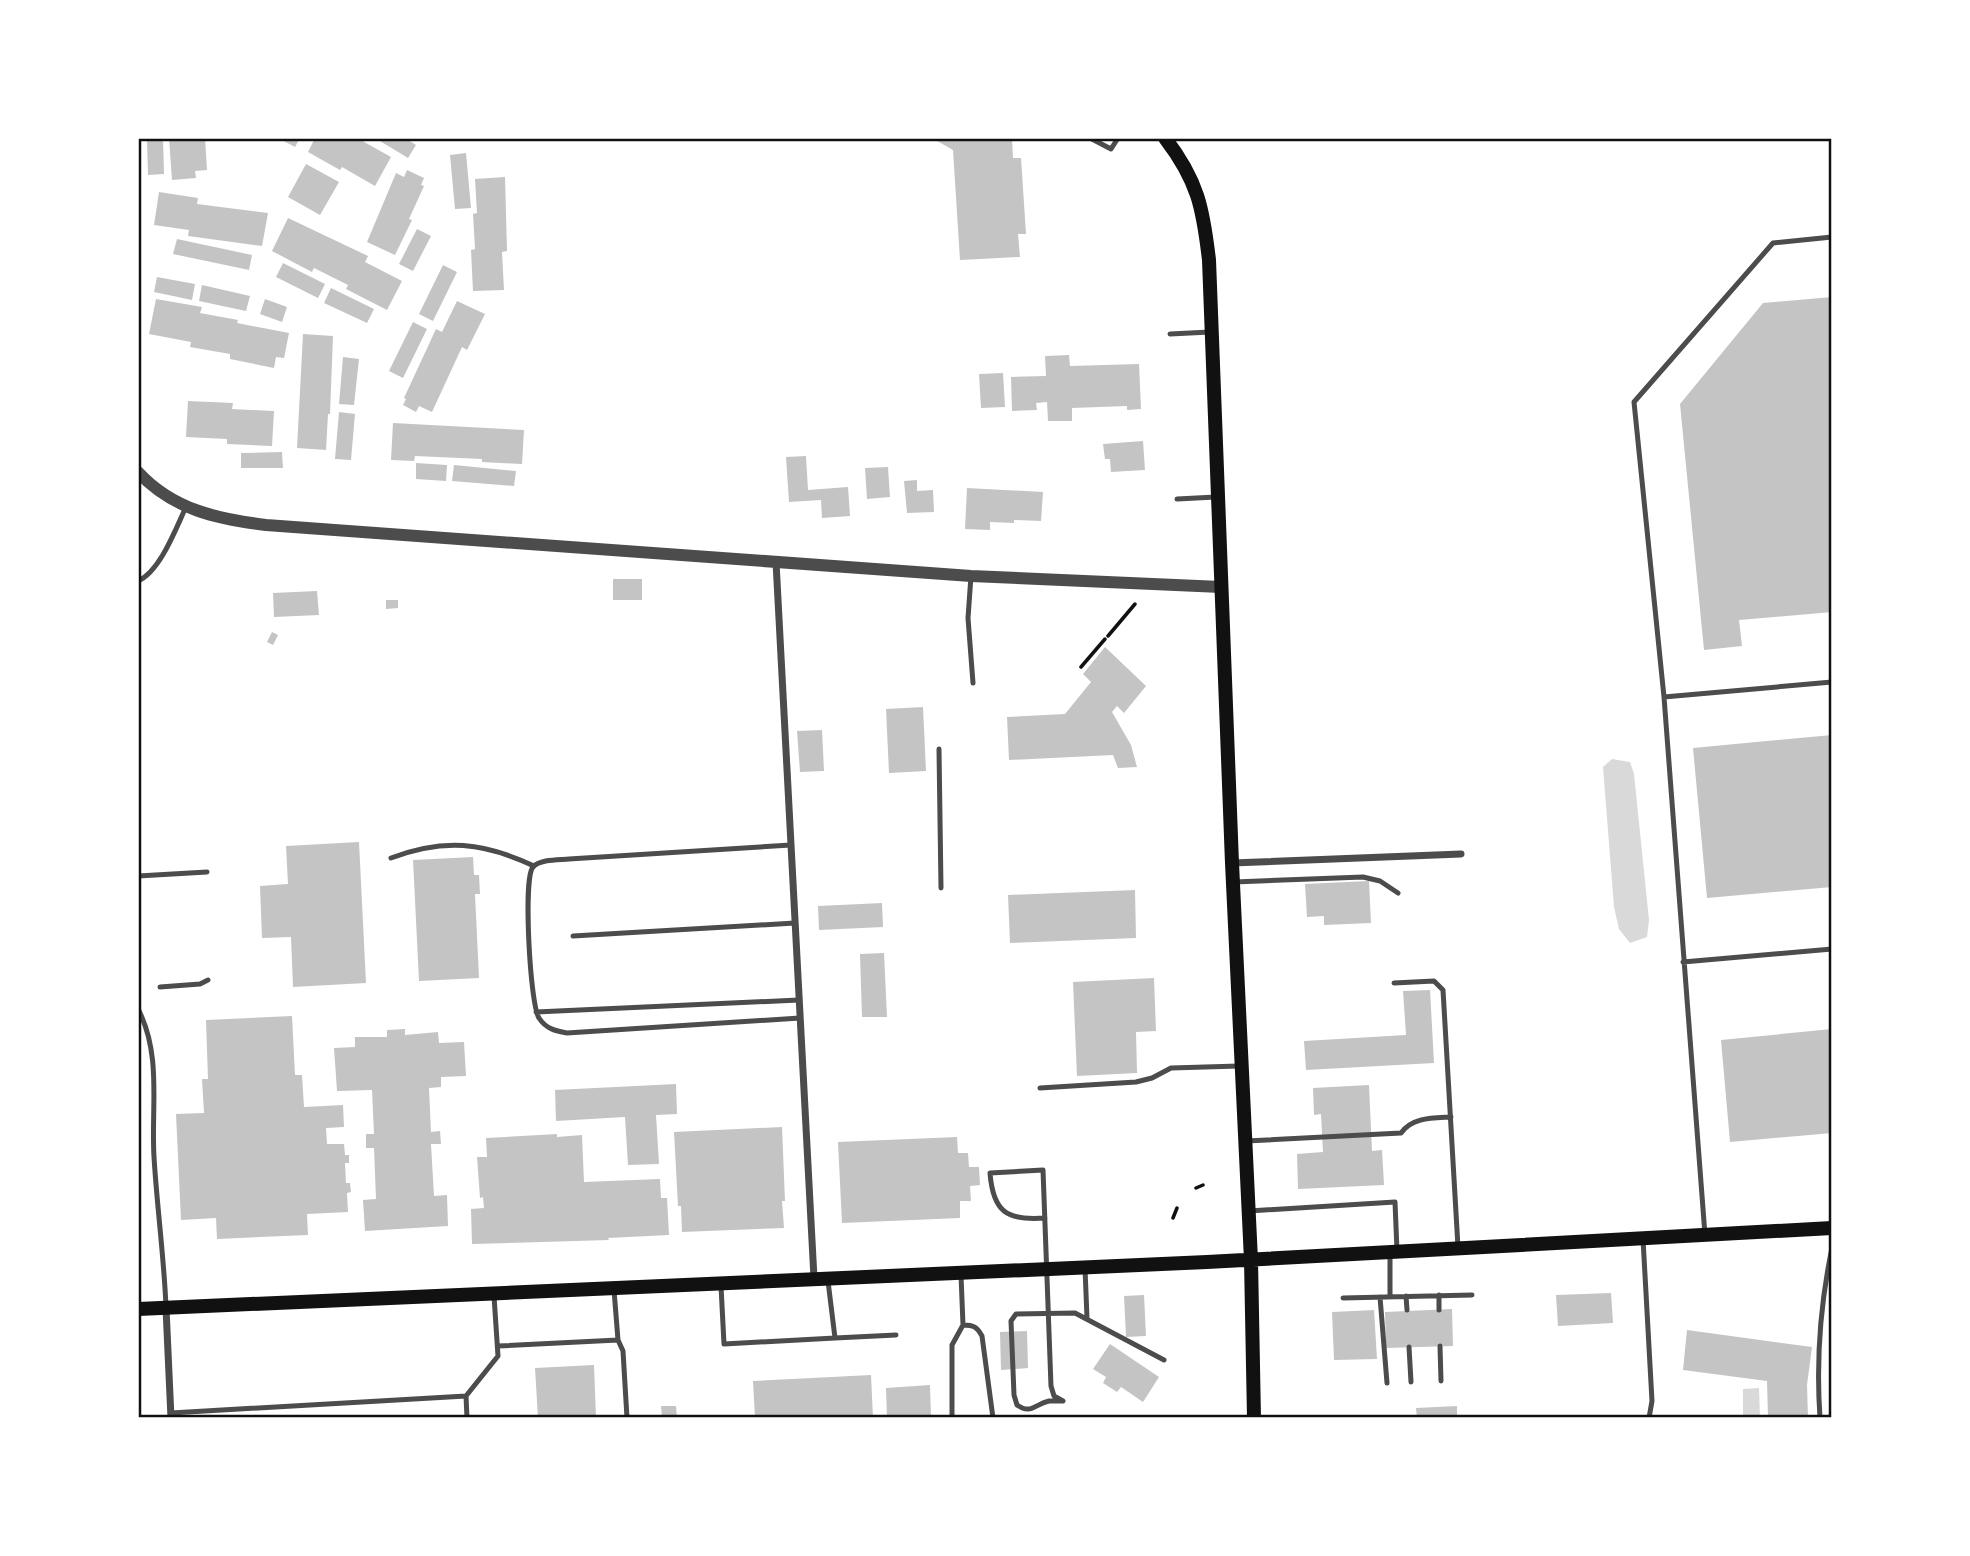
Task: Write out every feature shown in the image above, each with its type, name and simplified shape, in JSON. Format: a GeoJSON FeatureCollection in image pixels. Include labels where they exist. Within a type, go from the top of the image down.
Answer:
{"type":"FeatureCollection","features":[{"type":"Feature","properties":{"kind":"main road"},"geometry":{"type":"LineString","coordinates":[[1165,138],[1185,165],[1200,198],[1209,260],[1232,863],[1251,1259],[1254,1418]]}},
{"type":"Feature","properties":{"kind":"main road"},"geometry":{"type":"LineString","coordinates":[[138,1309],[1251,1259],[1832,1228]]}},
{"type":"Feature","properties":{"kind":"street"},"geometry":{"type":"LineString","coordinates":[[138,471],[154,486],[186,507],[208,515],[267,525],[971,576],[1221,587]]}},
{"type":"Feature","properties":{"kind":"street"},"geometry":{"type":"LineString","coordinates":[[776,562],[800,1018],[821,1278]]}},
{"type":"Feature","properties":{"kind":"street"},"geometry":{"type":"LineString","coordinates":[[1232,863],[1461,854]]}},
{"type":"Feature","properties":{"kind":"street"},"geometry":{"type":"LineString","coordinates":[[166,1307],[171,1415]]}},
{"type":"Feature","properties":{"kind":"lane"},"geometry":{"type":"LineString","coordinates":[[1090,138],[1111,149],[1118,138]]}},
{"type":"Feature","properties":{"kind":"lane"},"geometry":{"type":"LineString","coordinates":[[1705,1234],[1664,697],[1634,402],[1773,243],[1832,237]]}},
{"type":"Feature","properties":{"kind":"lane"},"geometry":{"type":"LineString","coordinates":[[1170,334],[1213,332]]}},
{"type":"Feature","properties":{"kind":"lane"},"geometry":{"type":"LineString","coordinates":[[1177,499],[1218,497]]}},
{"type":"Feature","properties":{"kind":"lane"},"geometry":{"type":"LineString","coordinates":[[138,582],[158,563],[186,507]]}},
{"type":"Feature","properties":{"kind":"lane"},"geometry":{"type":"LineString","coordinates":[[971,576],[968,618],[973,683]]}},
{"type":"Feature","properties":{"kind":"lane"},"geometry":{"type":"LineString","coordinates":[[1664,697],[1832,682]]}},
{"type":"Feature","properties":{"kind":"lane"},"geometry":{"type":"LineString","coordinates":[[939,749],[941,888]]}},
{"type":"Feature","properties":{"kind":"lane"},"geometry":{"type":"LineString","coordinates":[[391,858],[423,847],[457,845],[499,851],[534,866]]}},
{"type":"Feature","properties":{"kind":"lane"},"geometry":{"type":"LineString","coordinates":[[791,845],[539,863],[529,873],[532,995],[536,1012],[550,1029],[577,1034],[800,1018]]}},
{"type":"Feature","properties":{"kind":"lane"},"geometry":{"type":"LineString","coordinates":[[138,876],[207,872]]}},
{"type":"Feature","properties":{"kind":"lane"},"geometry":{"type":"LineString","coordinates":[[1234,882],[1363,877],[1380,881],[1398,893]]}},
{"type":"Feature","properties":{"kind":"lane"},"geometry":{"type":"LineString","coordinates":[[573,936],[795,923]]}},
{"type":"Feature","properties":{"kind":"lane"},"geometry":{"type":"LineString","coordinates":[[1683,962],[1832,949]]}},
{"type":"Feature","properties":{"kind":"lane"},"geometry":{"type":"LineString","coordinates":[[160,987],[200,984],[208,980]]}},
{"type":"Feature","properties":{"kind":"lane"},"geometry":{"type":"LineString","coordinates":[[1394,983],[1434,981],[1443,990],[1458,1247]]}},
{"type":"Feature","properties":{"kind":"lane"},"geometry":{"type":"LineString","coordinates":[[536,1012],[799,1000]]}},
{"type":"Feature","properties":{"kind":"lane"},"geometry":{"type":"LineString","coordinates":[[138,1009],[148,1030],[155,1072],[152,1100],[153,1143],[166,1307]]}},
{"type":"Feature","properties":{"kind":"lane"},"geometry":{"type":"LineString","coordinates":[[1040,1088],[1136,1082],[1152,1078],[1171,1068],[1242,1066]]}},
{"type":"Feature","properties":{"kind":"lane"},"geometry":{"type":"LineString","coordinates":[[1246,1141],[1401,1133],[1406,1126],[1416,1121],[1451,1117]]}},
{"type":"Feature","properties":{"kind":"lane"},"geometry":{"type":"LineString","coordinates":[[1045,1218],[1022,1219],[1005,1214],[996,1202],[990,1173],[1043,1170],[1049,1312],[1051,1386],[1054,1396],[1063,1401],[1049,1401],[1033,1410],[1017,1405],[1014,1400],[1012,1317],[1020,1313],[1049,1312],[1069,1311],[1164,1360]]}},
{"type":"Feature","properties":{"kind":"lane"},"geometry":{"type":"LineString","coordinates":[[1249,1210],[1395,1202],[1390,1296]]}},
{"type":"Feature","properties":{"kind":"lane"},"geometry":{"type":"LineString","coordinates":[[1643,1238],[1652,1401],[1649,1418]]}},
{"type":"Feature","properties":{"kind":"lane"},"geometry":{"type":"LineString","coordinates":[[1820,1418],[1820,1328],[1832,1248]]}},
{"type":"Feature","properties":{"kind":"lane"},"geometry":{"type":"LineString","coordinates":[[1085,1266],[1087,1318]]}},
{"type":"Feature","properties":{"kind":"lane"},"geometry":{"type":"LineString","coordinates":[[952,1418],[952,1345],[963,1325],[961,1272]]}},
{"type":"Feature","properties":{"kind":"lane"},"geometry":{"type":"LineString","coordinates":[[821,1278],[835,1338]]}},
{"type":"Feature","properties":{"kind":"lane"},"geometry":{"type":"LineString","coordinates":[[721,1283],[724,1343],[896,1335]]}},
{"type":"Feature","properties":{"kind":"lane"},"geometry":{"type":"LineString","coordinates":[[614,1287],[618,1340],[623,1351],[627,1418]]}},
{"type":"Feature","properties":{"kind":"lane"},"geometry":{"type":"LineString","coordinates":[[467,1418],[466,1396],[498,1356],[493,1293]]}},
{"type":"Feature","properties":{"kind":"lane"},"geometry":{"type":"LineString","coordinates":[[1439,1295],[1439,1310]]}},
{"type":"Feature","properties":{"kind":"lane"},"geometry":{"type":"LineString","coordinates":[[1343,1298],[1472,1295]]}},
{"type":"Feature","properties":{"kind":"lane"},"geometry":{"type":"LineString","coordinates":[[1406,1296],[1407,1310]]}},
{"type":"Feature","properties":{"kind":"lane"},"geometry":{"type":"LineString","coordinates":[[1380,1297],[1387,1383]]}},
{"type":"Feature","properties":{"kind":"lane"},"geometry":{"type":"LineString","coordinates":[[963,1325],[978,1328],[982,1336],[993,1418]]}},
{"type":"Feature","properties":{"kind":"lane"},"geometry":{"type":"LineString","coordinates":[[498,1346],[618,1340]]}},
{"type":"Feature","properties":{"kind":"lane"},"geometry":{"type":"LineString","coordinates":[[1440,1346],[1441,1381]]}},
{"type":"Feature","properties":{"kind":"lane"},"geometry":{"type":"LineString","coordinates":[[1409,1348],[1411,1382]]}},
{"type":"Feature","properties":{"kind":"lane"},"geometry":{"type":"LineString","coordinates":[[171,1415],[466,1396]]}},
{"type":"Feature","properties":{"kind":"path"},"geometry":{"type":"LineString","coordinates":[[1081,667],[1135,604]]}},
{"type":"Feature","properties":{"kind":"path"},"geometry":{"type":"LineString","coordinates":[[1196,1188],[1203,1185]]}},
{"type":"Feature","properties":{"kind":"path"},"geometry":{"type":"LineString","coordinates":[[1173,1218],[1177,1208]]}},
{"type":"Feature","properties":{"kind":"shaded area"},"geometry":{"type":"Polygon","coordinates":[[[1612,759],[1630,762],[1634,774],[1649,920],[1647,937],[1630,943],[1619,929],[1614,907],[1603,767],[1612,759]]]}},
{"type":"Feature","properties":{"kind":"shaded area"},"geometry":{"type":"Polygon","coordinates":[[[1759,1388],[1760,1418],[1743,1418],[1743,1389],[1759,1388]]]}},
{"type":"Feature","properties":{"kind":"building"},"geometry":{"type":"Polygon","coordinates":[[[147,138],[163,138],[164,174],[148,175],[147,138]]]}},
{"type":"Feature","properties":{"kind":"building"},"geometry":{"type":"Polygon","coordinates":[[[169,138],[205,138],[207,170],[195,171],[196,178],[172,180],[169,138]]]}},
{"type":"Feature","properties":{"kind":"building"},"geometry":{"type":"Polygon","coordinates":[[[278,138],[300,138],[295,147],[278,138]]]}},
{"type":"Feature","properties":{"kind":"building"},"geometry":{"type":"Polygon","coordinates":[[[315,138],[351,138],[356,141],[357,138],[391,157],[375,186],[308,152],[315,138]]]}},
{"type":"Feature","properties":{"kind":"building"},"geometry":{"type":"Polygon","coordinates":[[[375,138],[405,138],[416,145],[408,158],[375,138]]]}},
{"type":"Feature","properties":{"kind":"building"},"geometry":{"type":"Polygon","coordinates":[[[932,138],[1012,138],[1013,158],[1021,158],[1026,234],[1018,234],[1020,257],[960,260],[953,150],[932,138]]]}},
{"type":"Feature","properties":{"kind":"building"},"geometry":{"type":"Polygon","coordinates":[[[466,153],[471,208],[455,209],[450,155],[466,153]]]}},
{"type":"Feature","properties":{"kind":"building"},"geometry":{"type":"Polygon","coordinates":[[[306,164],[339,182],[320,215],[288,197],[306,164]]]}},
{"type":"Feature","properties":{"kind":"building"},"geometry":{"type":"Polygon","coordinates":[[[407,170],[424,178],[421,185],[424,186],[409,219],[412,220],[395,255],[367,242],[396,173],[404,177],[407,170]]]}},
{"type":"Feature","properties":{"kind":"building"},"geometry":{"type":"Polygon","coordinates":[[[505,177],[507,251],[502,252],[504,290],[473,291],[471,250],[475,249],[475,179],[505,177]]]}},
{"type":"Feature","properties":{"kind":"building"},"geometry":{"type":"Polygon","coordinates":[[[159,192],[198,198],[197,204],[268,213],[262,246],[188,236],[189,230],[154,225],[159,192]]]}},
{"type":"Feature","properties":{"kind":"building"},"geometry":{"type":"Polygon","coordinates":[[[288,218],[368,256],[365,262],[402,281],[387,310],[346,289],[348,285],[314,268],[312,272],[272,251],[288,218]]]}},
{"type":"Feature","properties":{"kind":"building"},"geometry":{"type":"Polygon","coordinates":[[[417,229],[431,236],[413,271],[399,264],[417,229]]]}},
{"type":"Feature","properties":{"kind":"building"},"geometry":{"type":"Polygon","coordinates":[[[177,239],[252,255],[249,270],[173,254],[177,239]]]}},
{"type":"Feature","properties":{"kind":"building"},"geometry":{"type":"Polygon","coordinates":[[[283,263],[325,284],[318,298],[276,277],[283,263]]]}},
{"type":"Feature","properties":{"kind":"building"},"geometry":{"type":"Polygon","coordinates":[[[443,265],[457,272],[433,321],[419,314],[443,265]]]}},
{"type":"Feature","properties":{"kind":"building"},"geometry":{"type":"Polygon","coordinates":[[[157,277],[195,284],[192,300],[154,292],[157,277]]]}},
{"type":"Feature","properties":{"kind":"building"},"geometry":{"type":"Polygon","coordinates":[[[202,285],[250,296],[246,311],[199,301],[202,285]]]}},
{"type":"Feature","properties":{"kind":"building"},"geometry":{"type":"Polygon","coordinates":[[[331,288],[374,309],[367,323],[324,303],[331,288]]]}},
{"type":"Feature","properties":{"kind":"building"},"geometry":{"type":"Polygon","coordinates":[[[1832,297],[1832,612],[1739,620],[1742,646],[1704,650],[1680,404],[1763,303],[1832,297]]]}},
{"type":"Feature","properties":{"kind":"building"},"geometry":{"type":"Polygon","coordinates":[[[156,299],[202,307],[200,313],[289,333],[284,358],[276,357],[274,368],[230,359],[230,354],[190,347],[191,342],[149,334],[156,299]]]}},
{"type":"Feature","properties":{"kind":"building"},"geometry":{"type":"Polygon","coordinates":[[[265,299],[287,307],[282,322],[260,314],[265,299]]]}},
{"type":"Feature","properties":{"kind":"building"},"geometry":{"type":"Polygon","coordinates":[[[457,301],[485,314],[467,350],[462,347],[432,412],[419,406],[416,412],[403,405],[406,399],[404,398],[436,329],[442,332],[457,301]]]}},
{"type":"Feature","properties":{"kind":"building"},"geometry":{"type":"Polygon","coordinates":[[[413,322],[427,329],[403,378],[389,371],[413,322]]]}},
{"type":"Feature","properties":{"kind":"building"},"geometry":{"type":"Polygon","coordinates":[[[303,334],[333,336],[326,450],[297,448],[303,334]]]}},
{"type":"Feature","properties":{"kind":"building"},"geometry":{"type":"Polygon","coordinates":[[[1069,355],[1070,366],[1139,364],[1141,409],[1127,410],[1127,406],[1072,408],[1072,421],[1048,421],[1047,402],[1036,403],[1037,410],[1012,411],[1011,377],[1046,376],[1045,356],[1069,355]]]}},
{"type":"Feature","properties":{"kind":"building"},"geometry":{"type":"Polygon","coordinates":[[[343,357],[359,359],[354,405],[339,404],[343,357]]]}},
{"type":"Feature","properties":{"kind":"building"},"geometry":{"type":"Polygon","coordinates":[[[1003,373],[1005,407],[981,408],[979,374],[1003,373]]]}},
{"type":"Feature","properties":{"kind":"building"},"geometry":{"type":"Polygon","coordinates":[[[188,401],[233,403],[232,409],[274,411],[272,446],[227,444],[227,439],[186,437],[188,401]]]}},
{"type":"Feature","properties":{"kind":"building"},"geometry":{"type":"Polygon","coordinates":[[[339,412],[355,414],[351,460],[335,459],[339,412]]]}},
{"type":"Feature","properties":{"kind":"building"},"geometry":{"type":"Polygon","coordinates":[[[393,423],[524,430],[522,464],[415,456],[414,461],[391,460],[393,423]]]}},
{"type":"Feature","properties":{"kind":"building"},"geometry":{"type":"Polygon","coordinates":[[[1143,441],[1145,470],[1111,472],[1110,459],[1105,459],[1103,444],[1143,441]]]}},
{"type":"Feature","properties":{"kind":"building"},"geometry":{"type":"Polygon","coordinates":[[[282,452],[283,468],[241,468],[241,453],[282,452]]]}},
{"type":"Feature","properties":{"kind":"building"},"geometry":{"type":"Polygon","coordinates":[[[806,456],[808,490],[848,487],[850,516],[822,518],[821,500],[789,502],[786,457],[806,456]]]}},
{"type":"Feature","properties":{"kind":"building"},"geometry":{"type":"Polygon","coordinates":[[[416,463],[447,465],[446,481],[416,479],[416,463]]]}},
{"type":"Feature","properties":{"kind":"building"},"geometry":{"type":"Polygon","coordinates":[[[454,465],[516,471],[514,486],[452,481],[454,465]]]}},
{"type":"Feature","properties":{"kind":"building"},"geometry":{"type":"Polygon","coordinates":[[[888,467],[890,497],[867,499],[865,468],[888,467]]]}},
{"type":"Feature","properties":{"kind":"building"},"geometry":{"type":"Polygon","coordinates":[[[917,480],[917,491],[933,490],[934,512],[907,513],[904,481],[917,480]]]}},
{"type":"Feature","properties":{"kind":"building"},"geometry":{"type":"Polygon","coordinates":[[[967,488],[1043,492],[1041,521],[990,522],[990,530],[965,529],[967,488]]]}},
{"type":"Feature","properties":{"kind":"building"},"geometry":{"type":"Polygon","coordinates":[[[613,579],[642,579],[642,600],[613,600],[613,579]]]}},
{"type":"Feature","properties":{"kind":"building"},"geometry":{"type":"Polygon","coordinates":[[[317,591],[319,615],[274,617],[273,593],[317,591]]]}},
{"type":"Feature","properties":{"kind":"building"},"geometry":{"type":"Polygon","coordinates":[[[386,600],[398,600],[398,608],[386,609],[386,600]]]}},
{"type":"Feature","properties":{"kind":"building"},"geometry":{"type":"Polygon","coordinates":[[[272,632],[278,635],[273,645],[267,642],[272,632]]]}},
{"type":"Feature","properties":{"kind":"building"},"geometry":{"type":"Polygon","coordinates":[[[1105,647],[1146,686],[1124,713],[1117,706],[1112,712],[1131,745],[1137,767],[1118,768],[1113,755],[1009,760],[1007,717],[1065,714],[1091,682],[1083,674],[1105,647]]]}},
{"type":"Feature","properties":{"kind":"building"},"geometry":{"type":"Polygon","coordinates":[[[923,707],[926,771],[889,773],[886,709],[923,707]]]}},
{"type":"Feature","properties":{"kind":"building"},"geometry":{"type":"Polygon","coordinates":[[[822,730],[824,771],[800,772],[797,731],[822,730]]]}},
{"type":"Feature","properties":{"kind":"building"},"geometry":{"type":"Polygon","coordinates":[[[1832,735],[1832,887],[1707,898],[1693,748],[1832,735]]]}},
{"type":"Feature","properties":{"kind":"building"},"geometry":{"type":"Polygon","coordinates":[[[359,842],[366,983],[293,987],[291,937],[262,938],[260,886],[288,884],[286,846],[359,842]]]}},
{"type":"Feature","properties":{"kind":"building"},"geometry":{"type":"Polygon","coordinates":[[[473,857],[474,875],[479,875],[480,894],[475,894],[479,978],[419,981],[413,860],[473,857]]]}},
{"type":"Feature","properties":{"kind":"building"},"geometry":{"type":"Polygon","coordinates":[[[1369,881],[1371,923],[1324,925],[1324,916],[1307,917],[1305,884],[1369,881]]]}},
{"type":"Feature","properties":{"kind":"building"},"geometry":{"type":"Polygon","coordinates":[[[1135,890],[1136,938],[1010,943],[1008,895],[1135,890]]]}},
{"type":"Feature","properties":{"kind":"building"},"geometry":{"type":"Polygon","coordinates":[[[882,903],[883,927],[819,930],[818,906],[882,903]]]}},
{"type":"Feature","properties":{"kind":"building"},"geometry":{"type":"Polygon","coordinates":[[[884,953],[887,1017],[862,1017],[860,954],[884,953]]]}},
{"type":"Feature","properties":{"kind":"building"},"geometry":{"type":"Polygon","coordinates":[[[1154,978],[1156,1031],[1136,1032],[1137,1073],[1077,1076],[1073,982],[1154,978]]]}},
{"type":"Feature","properties":{"kind":"building"},"geometry":{"type":"Polygon","coordinates":[[[1430,990],[1434,1063],[1306,1070],[1304,1041],[1406,1035],[1403,991],[1430,990]]]}},
{"type":"Feature","properties":{"kind":"building"},"geometry":{"type":"Polygon","coordinates":[[[292,1016],[295,1075],[302,1075],[304,1107],[343,1105],[344,1127],[326,1128],[327,1144],[344,1144],[345,1155],[349,1155],[349,1163],[345,1163],[346,1183],[350,1183],[351,1192],[347,1193],[348,1212],[307,1214],[308,1235],[217,1239],[216,1218],[181,1220],[176,1114],[204,1113],[202,1079],[208,1079],[206,1020],[292,1016]]]}},
{"type":"Feature","properties":{"kind":"building"},"geometry":{"type":"Polygon","coordinates":[[[405,1029],[405,1035],[438,1032],[439,1043],[464,1042],[466,1076],[441,1077],[441,1087],[429,1088],[431,1132],[440,1131],[441,1144],[431,1144],[434,1196],[447,1195],[448,1226],[365,1231],[363,1200],[376,1199],[374,1148],[366,1148],[366,1134],[374,1134],[372,1090],[337,1091],[334,1048],[355,1047],[355,1037],[387,1037],[387,1030],[405,1029]]]}},
{"type":"Feature","properties":{"kind":"building"},"geometry":{"type":"Polygon","coordinates":[[[1832,1029],[1832,1133],[1730,1142],[1721,1040],[1832,1029]]]}},
{"type":"Feature","properties":{"kind":"building"},"geometry":{"type":"Polygon","coordinates":[[[676,1084],[677,1114],[656,1115],[659,1164],[628,1165],[625,1117],[556,1121],[555,1090],[676,1084]]]}},
{"type":"Feature","properties":{"kind":"building"},"geometry":{"type":"Polygon","coordinates":[[[1369,1085],[1372,1151],[1382,1150],[1384,1185],[1298,1189],[1297,1154],[1323,1152],[1321,1114],[1314,1115],[1313,1088],[1369,1085]]]}},
{"type":"Feature","properties":{"kind":"building"},"geometry":{"type":"Polygon","coordinates":[[[782,1127],[784,1228],[682,1232],[674,1132],[782,1127]]]}},
{"type":"Feature","properties":{"kind":"building"},"geometry":{"type":"Polygon","coordinates":[[[557,1134],[557,1137],[582,1135],[584,1182],[660,1179],[661,1198],[667,1198],[669,1235],[608,1238],[609,1240],[472,1244],[471,1209],[484,1208],[483,1197],[480,1198],[477,1157],[487,1157],[486,1138],[557,1134]]]}},
{"type":"Feature","properties":{"kind":"building"},"geometry":{"type":"Polygon","coordinates":[[[957,1137],[958,1153],[968,1153],[969,1167],[979,1167],[980,1185],[970,1186],[971,1201],[960,1201],[960,1218],[842,1223],[838,1142],[957,1137]]]}},
{"type":"Feature","properties":{"kind":"building"},"geometry":{"type":"Polygon","coordinates":[[[1611,1293],[1613,1323],[1558,1326],[1556,1295],[1611,1293]]]}},
{"type":"Feature","properties":{"kind":"building"},"geometry":{"type":"Polygon","coordinates":[[[1144,1295],[1146,1336],[1126,1337],[1124,1296],[1144,1295]]]}},
{"type":"Feature","properties":{"kind":"building"},"geometry":{"type":"Polygon","coordinates":[[[1452,1309],[1453,1346],[1386,1348],[1385,1312],[1452,1309]]]}},
{"type":"Feature","properties":{"kind":"building"},"geometry":{"type":"Polygon","coordinates":[[[1374,1310],[1377,1359],[1334,1360],[1332,1312],[1374,1310]]]}},
{"type":"Feature","properties":{"kind":"building"},"geometry":{"type":"Polygon","coordinates":[[[1687,1330],[1812,1347],[1807,1385],[1808,1418],[1768,1418],[1767,1381],[1683,1370],[1687,1330]]]}},
{"type":"Feature","properties":{"kind":"building"},"geometry":{"type":"Polygon","coordinates":[[[1027,1331],[1028,1368],[1001,1370],[1000,1332],[1027,1331]]]}},
{"type":"Feature","properties":{"kind":"building"},"geometry":{"type":"Polygon","coordinates":[[[1110,1344],[1159,1377],[1143,1402],[1121,1387],[1117,1392],[1103,1383],[1106,1377],[1093,1369],[1110,1344]]]}},
{"type":"Feature","properties":{"kind":"building"},"geometry":{"type":"Polygon","coordinates":[[[594,1365],[596,1418],[538,1418],[535,1368],[594,1365]]]}},
{"type":"Feature","properties":{"kind":"building"},"geometry":{"type":"Polygon","coordinates":[[[871,1375],[873,1418],[755,1418],[753,1381],[871,1375]]]}},
{"type":"Feature","properties":{"kind":"building"},"geometry":{"type":"Polygon","coordinates":[[[930,1385],[931,1418],[887,1418],[886,1388],[930,1385]]]}},
{"type":"Feature","properties":{"kind":"building"},"geometry":{"type":"Polygon","coordinates":[[[661,1406],[676,1406],[677,1418],[662,1418],[661,1406]]]}},
{"type":"Feature","properties":{"kind":"building"},"geometry":{"type":"Polygon","coordinates":[[[1457,1406],[1457,1418],[1417,1418],[1416,1408],[1457,1406]]]}}]}
